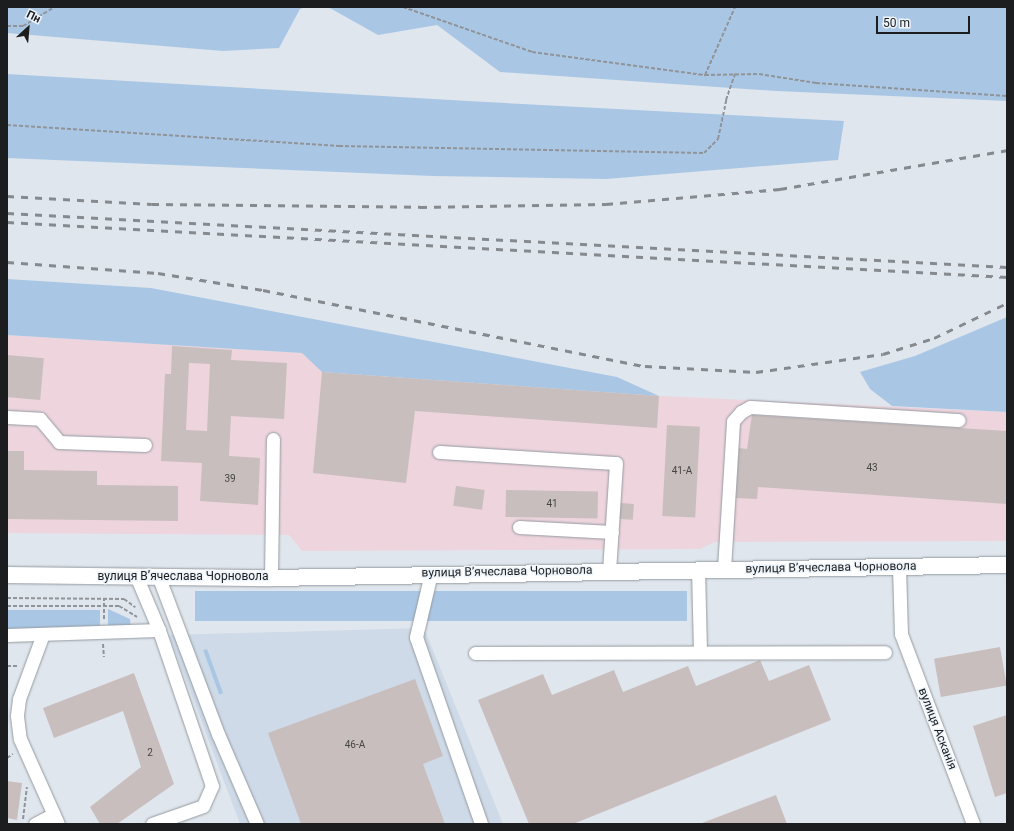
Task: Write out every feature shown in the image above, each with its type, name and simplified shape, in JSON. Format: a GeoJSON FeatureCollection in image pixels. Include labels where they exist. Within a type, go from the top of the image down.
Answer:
{"type":"FeatureCollection","features":[{"type":"Feature","properties":{"kind":"main road","name":"вулиця Вʼячеслава Чорновола"},"geometry":{"type":"LineString","coordinates":[[7,575],[136,578],[271,578],[609,570],[1006,566]]}},
{"type":"Feature","properties":{"kind":"lane"},"geometry":{"type":"LineString","coordinates":[[724,569],[733,421],[741,412],[750,407],[959,420]]}},
{"type":"Feature","properties":{"kind":"lane"},"geometry":{"type":"LineString","coordinates":[[7,417],[40,419],[59,442],[145,445]]}},
{"type":"Feature","properties":{"kind":"lane"},"geometry":{"type":"LineString","coordinates":[[271,578],[273,439]]}},
{"type":"Feature","properties":{"kind":"lane"},"geometry":{"type":"LineString","coordinates":[[440,452],[616,463],[609,570]]}},
{"type":"Feature","properties":{"kind":"lane"},"geometry":{"type":"LineString","coordinates":[[519,527],[612,532]]}},
{"type":"Feature","properties":{"kind":"lane","name":"вулиця Асканія"},"geometry":{"type":"LineString","coordinates":[[898,567],[901,634],[973,824]]}},
{"type":"Feature","properties":{"kind":"lane"},"geometry":{"type":"LineString","coordinates":[[698,569],[700,652]]}},
{"type":"Feature","properties":{"kind":"lane"},"geometry":{"type":"LineString","coordinates":[[431,574],[416,637],[481,824]]}},
{"type":"Feature","properties":{"kind":"lane"},"geometry":{"type":"LineString","coordinates":[[136,578],[159,630],[212,786],[203,806],[152,824]]}},
{"type":"Feature","properties":{"kind":"lane"},"geometry":{"type":"LineString","coordinates":[[159,578],[218,734],[257,824]]}},
{"type":"Feature","properties":{"kind":"lane"},"geometry":{"type":"LineString","coordinates":[[7,635],[159,630]]}},
{"type":"Feature","properties":{"kind":"lane"},"geometry":{"type":"LineString","coordinates":[[35,824],[56,819],[20,739],[17,716],[19,699],[43,634]]}},
{"type":"Feature","properties":{"kind":"lane"},"geometry":{"type":"LineString","coordinates":[[475,653],[885,652]]}},
{"type":"Feature","properties":{"kind":"path"},"geometry":{"type":"LineString","coordinates":[[7,26],[23,26],[55,7]]}},
{"type":"Feature","properties":{"kind":"path"},"geometry":{"type":"LineString","coordinates":[[403,7],[532,52],[705,75],[759,74],[816,83],[1007,96]]}},
{"type":"Feature","properties":{"kind":"path"},"geometry":{"type":"LineString","coordinates":[[705,75],[735,7]]}},
{"type":"Feature","properties":{"kind":"path"},"geometry":{"type":"LineString","coordinates":[[7,126],[339,146],[704,153],[718,140],[726,100],[735,74]]}},
{"type":"Feature","properties":{"kind":"path"},"geometry":{"type":"LineString","coordinates":[[7,598],[124,599],[138,610],[150,609]]}},
{"type":"Feature","properties":{"kind":"path"},"geometry":{"type":"LineString","coordinates":[[103,624],[105,606],[104,598]]}},
{"type":"Feature","properties":{"kind":"path"},"geometry":{"type":"LineString","coordinates":[[7,606],[119,606],[139,618]]}},
{"type":"Feature","properties":{"kind":"path"},"geometry":{"type":"LineString","coordinates":[[103,644],[104,657]]}},
{"type":"Feature","properties":{"kind":"path"},"geometry":{"type":"LineString","coordinates":[[23,824],[28,786]]}},
{"type":"Feature","properties":{"kind":"shaded area"},"geometry":{"type":"Polygon","coordinates":[[[7,7],[306,7],[300,9],[279,48],[223,51],[7,33],[7,7]]]}},
{"type":"Feature","properties":{"kind":"shaded area"},"geometry":{"type":"Polygon","coordinates":[[[328,7],[1007,7],[1007,101],[776,91],[500,72],[437,25],[378,35],[328,7]]]}},
{"type":"Feature","properties":{"kind":"shaded area"},"geometry":{"type":"Polygon","coordinates":[[[7,74],[844,121],[838,160],[606,179],[433,176],[7,158],[7,74]]]}},
{"type":"Feature","properties":{"kind":"shaded area"},"geometry":{"type":"Polygon","coordinates":[[[7,279],[151,288],[617,377],[659,396],[322,372],[302,353],[7,335],[7,279]]]}},
{"type":"Feature","properties":{"kind":"shaded area"},"geometry":{"type":"Polygon","coordinates":[[[1007,317],[1007,412],[892,406],[870,389],[860,372],[915,356],[1007,317]]]}},
{"type":"Feature","properties":{"kind":"shaded area"},"geometry":{"type":"Polygon","coordinates":[[[7,335],[302,353],[322,372],[659,396],[1007,412],[1007,541],[715,542],[700,549],[302,551],[289,535],[7,533],[7,335]]]}},
{"type":"Feature","properties":{"kind":"shaded area"},"geometry":{"type":"Polygon","coordinates":[[[195,591],[687,591],[687,621],[195,621],[195,591]]]}},
{"type":"Feature","properties":{"kind":"shaded area"},"geometry":{"type":"Polygon","coordinates":[[[108,609],[130,619],[131,629],[108,628],[108,609]]]}},
{"type":"Feature","properties":{"kind":"shaded area"},"geometry":{"type":"Polygon","coordinates":[[[7,610],[100,610],[100,630],[7,630],[7,610]]]}},
{"type":"Feature","properties":{"kind":"shaded area"},"geometry":{"type":"Polygon","coordinates":[[[424,628],[503,824],[240,824],[169,635],[424,628]]]}},
{"type":"Feature","properties":{"kind":"shaded area"},"geometry":{"type":"Polygon","coordinates":[[[207,649],[223,693],[219,695],[203,650],[207,649]]]}},
{"type":"Feature","properties":{"kind":"building"},"geometry":{"type":"Polygon","coordinates":[[[172,346],[232,350],[231,360],[287,363],[284,419],[231,416],[229,456],[260,458],[258,505],[200,501],[202,463],[161,461],[165,374],[171,374],[172,346]],[[189,363],[186,430],[207,431],[210,364],[189,363]]]}},
{"type":"Feature","properties":{"kind":"building"},"geometry":{"type":"Polygon","coordinates":[[[7,355],[44,358],[40,400],[7,397],[7,355]]]}},
{"type":"Feature","properties":{"kind":"building"},"geometry":{"type":"Polygon","coordinates":[[[322,372],[659,396],[657,428],[415,411],[406,483],[313,473],[322,372]]]}},
{"type":"Feature","properties":{"kind":"building"},"geometry":{"type":"Polygon","coordinates":[[[752,415],[1007,431],[1007,504],[758,487],[757,499],[736,498],[739,448],[747,449],[752,415]]]}},
{"type":"Feature","properties":{"kind":"building"},"geometry":{"type":"Polygon","coordinates":[[[667,425],[700,427],[695,518],[662,516],[667,425]]]}},
{"type":"Feature","properties":{"kind":"building"},"geometry":{"type":"Polygon","coordinates":[[[7,451],[24,451],[24,470],[97,471],[97,485],[178,486],[178,521],[7,519],[7,451]]]}},
{"type":"Feature","properties":{"kind":"building"},"geometry":{"type":"Polygon","coordinates":[[[456,486],[485,490],[482,510],[453,506],[456,486]]]}},
{"type":"Feature","properties":{"kind":"building"},"geometry":{"type":"Polygon","coordinates":[[[506,490],[598,492],[598,519],[506,517],[506,490]]]}},
{"type":"Feature","properties":{"kind":"building"},"geometry":{"type":"Polygon","coordinates":[[[621,503],[634,504],[633,520],[620,519],[621,503]]]}},
{"type":"Feature","properties":{"kind":"building"},"geometry":{"type":"Polygon","coordinates":[[[1000,647],[1007,685],[941,697],[934,659],[1000,647]]]}},
{"type":"Feature","properties":{"kind":"building"},"geometry":{"type":"Polygon","coordinates":[[[760,660],[769,681],[809,665],[831,720],[573,824],[529,824],[478,700],[543,674],[552,695],[614,670],[623,692],[688,666],[696,686],[760,660]]]}},
{"type":"Feature","properties":{"kind":"building"},"geometry":{"type":"Polygon","coordinates":[[[134,673],[174,784],[117,824],[100,824],[90,807],[141,767],[123,711],[54,738],[43,708],[134,673]]]}},
{"type":"Feature","properties":{"kind":"building"},"geometry":{"type":"Polygon","coordinates":[[[415,679],[443,756],[423,764],[445,824],[301,824],[268,733],[415,679]]]}},
{"type":"Feature","properties":{"kind":"building"},"geometry":{"type":"Polygon","coordinates":[[[1007,715],[1007,793],[995,797],[973,726],[1007,715]]]}},
{"type":"Feature","properties":{"kind":"building"},"geometry":{"type":"Polygon","coordinates":[[[7,781],[22,783],[17,820],[7,818],[7,781]]]}},
{"type":"Feature","properties":{"kind":"building"},"geometry":{"type":"Polygon","coordinates":[[[776,795],[787,824],[702,823],[776,795]]]}},
{"type":"Feature","properties":{"kind":"railway"},"geometry":{"type":"LineString","coordinates":[[7,196],[152,204],[420,207],[606,204],[780,189],[1007,150]]}},
{"type":"Feature","properties":{"kind":"railway"},"geometry":{"type":"LineString","coordinates":[[7,213],[1007,267]]}},
{"type":"Feature","properties":{"kind":"railway"},"geometry":{"type":"LineString","coordinates":[[7,222],[1007,277]]}},
{"type":"Feature","properties":{"kind":"railway"},"geometry":{"type":"LineString","coordinates":[[7,262],[158,273],[263,290],[645,366],[756,372],[883,354],[934,338],[1007,303]]}}]}
